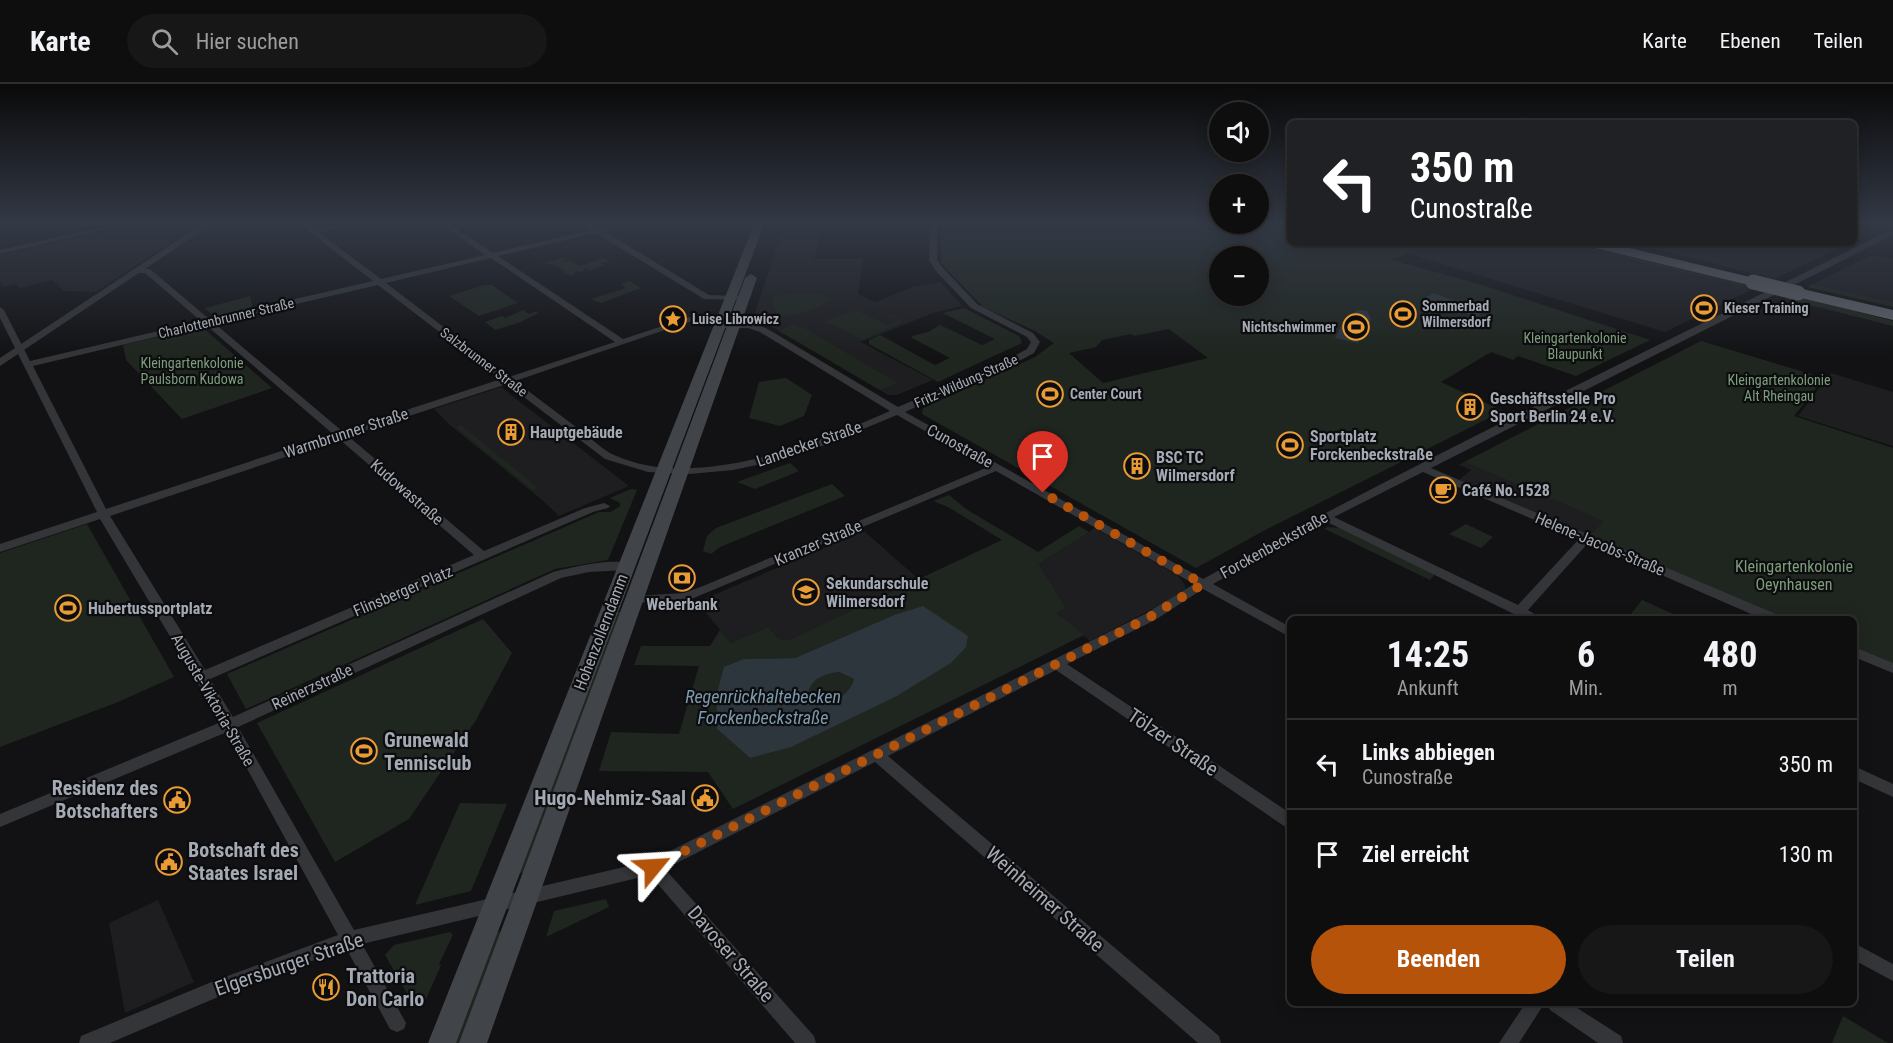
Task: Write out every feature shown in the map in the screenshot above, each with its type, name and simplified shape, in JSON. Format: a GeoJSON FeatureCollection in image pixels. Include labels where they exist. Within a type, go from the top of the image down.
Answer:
{"type":"FeatureCollection","features":[{"type":"Feature","properties":{"kind":"highway"},"geometry":{"type":"LineString","coordinates":[[1693,267],[1893,310]]}},
{"type":"Feature","properties":{"kind":"highway"},"geometry":{"type":"LineString","coordinates":[[1706,267],[1755,280]]}},
{"type":"Feature","properties":{"kind":"highway"},"geometry":{"type":"LineString","coordinates":[[1715,267],[1723,271]]}},
{"type":"Feature","properties":{"kind":"highway"},"geometry":{"type":"LineString","coordinates":[[1800,291],[1893,317]]}},
{"type":"Feature","properties":{"kind":"main road","name":"Hohenzollerndamm"},"geometry":{"type":"LineString","coordinates":[[472,1043],[634,600],[673,470],[746,267]]}},
{"type":"Feature","properties":{"kind":"main road","name":"Hohenzollerndamm"},"geometry":{"type":"LineString","coordinates":[[737,298],[751,267]]}},
{"type":"Feature","properties":{"kind":"main road","name":"Hohenzollerndamm"},"geometry":{"type":"LineString","coordinates":[[442,1043],[626,566],[673,470]]}},
{"type":"Feature","properties":{"kind":"street"},"geometry":{"type":"LineString","coordinates":[[0,363],[144,267]]}},
{"type":"Feature","properties":{"kind":"street","name":"Salzbrunner Straße"},"geometry":{"type":"LineString","coordinates":[[359,267],[609,457],[641,467],[673,470]]}},
{"type":"Feature","properties":{"kind":"street","name":"Charlottenbrunner Straße"},"geometry":{"type":"LineString","coordinates":[[28,364],[443,267]]}},
{"type":"Feature","properties":{"kind":"street"},"geometry":{"type":"LineString","coordinates":[[509,267],[621,342]]}},
{"type":"Feature","properties":{"kind":"street"},"geometry":{"type":"LineString","coordinates":[[657,267],[707,297],[737,298]]}},
{"type":"Feature","properties":{"kind":"street","name":"Fritz-Wildung-Straße"},"geometry":{"type":"LineString","coordinates":[[899,411],[1024,355],[1031,351],[1036,342],[1026,332],[974,306],[938,267]]}},
{"type":"Feature","properties":{"kind":"street","name":"Forckenbeckstraße"},"geometry":{"type":"LineString","coordinates":[[496,902],[653,867],[1150,617],[1203,584],[1325,517],[1824,267]]}},
{"type":"Feature","properties":{"kind":"street","name":"Kudowastraße"},"geometry":{"type":"LineString","coordinates":[[138,271],[147,271],[483,556]]}},
{"type":"Feature","properties":{"kind":"street","name":"Auguste-Viktoria-Straße"},"geometry":{"type":"LineString","coordinates":[[0,310],[103,514],[229,725],[397,1023]]}},
{"type":"Feature","properties":{"kind":"street","name":"Warmbrunner Straße"},"geometry":{"type":"LineString","coordinates":[[0,548],[693,319]]}},
{"type":"Feature","properties":{"kind":"street","name":"Cunostraße"},"geometry":{"type":"LineString","coordinates":[[727,325],[760,329],[899,411],[1287,631]]}},
{"type":"Feature","properties":{"kind":"street","name":"Landecker Straße"},"geometry":{"type":"LineString","coordinates":[[673,470],[710,471],[762,462],[899,411]]}},
{"type":"Feature","properties":{"kind":"street","name":"Kranzer Straße"},"geometry":{"type":"LineString","coordinates":[[634,600],[685,597],[707,589],[997,467]]}},
{"type":"Feature","properties":{"kind":"street","name":"Helene-Jacobs-Straße"},"geometry":{"type":"LineString","coordinates":[[1422,468],[1769,616]]}},
{"type":"Feature","properties":{"kind":"street","name":"Flinsberger Platz"},"geometry":{"type":"LineString","coordinates":[[201,677],[589,510],[604,506]]}},
{"type":"Feature","properties":{"kind":"street"},"geometry":{"type":"LineString","coordinates":[[1325,517],[1530,616]]}},
{"type":"Feature","properties":{"kind":"street"},"geometry":{"type":"LineString","coordinates":[[1520,611],[1587,538]]}},
{"type":"Feature","properties":{"kind":"street","name":"Reinerzstraße"},"geometry":{"type":"LineString","coordinates":[[0,821],[229,725],[557,574],[589,568],[626,566]]}},
{"type":"Feature","properties":{"kind":"street"},"geometry":{"type":"LineString","coordinates":[[1857,653],[1893,668]]}},
{"type":"Feature","properties":{"kind":"street","name":"Tölzer Straße"},"geometry":{"type":"LineString","coordinates":[[1057,664],[1287,819]]}},
{"type":"Feature","properties":{"kind":"street","name":"Weinheimer Straße"},"geometry":{"type":"LineString","coordinates":[[877,756],[1212,1043]]}},
{"type":"Feature","properties":{"kind":"street"},"geometry":{"type":"LineString","coordinates":[[1857,773],[1893,791]]}},
{"type":"Feature","properties":{"kind":"street","name":"Davoser Straße"},"geometry":{"type":"LineString","coordinates":[[653,867],[807,1043]]}},
{"type":"Feature","properties":{"kind":"street","name":"Elgersburger Straße"},"geometry":{"type":"LineString","coordinates":[[88,1043],[220,987],[349,939],[496,902]]}},
{"type":"Feature","properties":{"kind":"street"},"geometry":{"type":"LineString","coordinates":[[1857,953],[1893,973]]}},
{"type":"Feature","properties":{"kind":"street"},"geometry":{"type":"LineString","coordinates":[[1508,1043],[1534,1006]]}},
{"type":"Feature","properties":{"kind":"street"},"geometry":{"type":"LineString","coordinates":[[1559,1006],[1614,1043]]}},
{"type":"Feature","properties":{"kind":"shaded area"},"geometry":{"type":"Polygon","coordinates":[[[0,267],[134,267],[96,292],[64,291],[53,280],[19,288],[16,284],[3,287],[0,281],[0,267]]]}},
{"type":"Feature","properties":{"kind":"shaded area"},"geometry":{"type":"Polygon","coordinates":[[[770,267],[862,267],[858,294],[875,302],[913,287],[941,282],[962,306],[933,313],[861,342],[933,380],[897,395],[888,395],[754,316],[770,267]]]}},
{"type":"Feature","properties":{"kind":"shaded area"},"geometry":{"type":"Polygon","coordinates":[[[1451,267],[1658,267],[1753,289],[1665,332],[1451,267]]]}},
{"type":"Feature","properties":{"kind":"shaded area"},"geometry":{"type":"Polygon","coordinates":[[[1726,267],[1800,267],[1775,279],[1726,267]]]}},
{"type":"Feature","properties":{"kind":"shaded area"},"geometry":{"type":"Polygon","coordinates":[[[1848,267],[1893,267],[1893,302],[1813,284],[1848,267]]]}},
{"type":"Feature","properties":{"kind":"shaded area"},"geometry":{"type":"Polygon","coordinates":[[[1831,373],[1893,392],[1893,446],[1798,416],[1831,373]]]}},
{"type":"Feature","properties":{"kind":"shaded area"},"geometry":{"type":"Polygon","coordinates":[[[501,387],[629,486],[559,516],[434,409],[501,387]]]}},
{"type":"Feature","properties":{"kind":"shaded area"},"geometry":{"type":"Polygon","coordinates":[[[1464,462],[1605,521],[1590,535],[1459,480],[1471,470],[1459,465],[1464,462]]]}},
{"type":"Feature","properties":{"kind":"shaded area"},"geometry":{"type":"Polygon","coordinates":[[[1095,528],[1178,576],[1185,585],[1185,589],[1162,604],[1090,641],[1057,613],[1066,608],[1039,564],[1095,528]]]}},
{"type":"Feature","properties":{"kind":"shaded area","name":"Sekundarschule Wilmersdorf"},"geometry":{"type":"Polygon","coordinates":[[[864,531],[915,576],[913,582],[789,640],[779,639],[768,627],[731,643],[697,602],[864,531]]]}},
{"type":"Feature","properties":{"kind":"shaded area"},"geometry":{"type":"Polygon","coordinates":[[[158,900],[194,982],[125,1013],[109,923],[158,900]]]}},
{"type":"Feature","properties":{"kind":"green space"},"geometry":{"type":"Polygon","coordinates":[[[558,267],[600,267],[591,271],[586,268],[581,273],[578,271],[574,273],[575,275],[561,274],[566,272],[558,267]]]}},
{"type":"Feature","properties":{"kind":"green space","name":"Kleingartenkolonie Blaupunkt"},"geometry":{"type":"Polygon","coordinates":[[[945,267],[1209,267],[1209,306],[1269,306],[1269,267],[1417,267],[1482,285],[1650,340],[1576,376],[1518,356],[1513,360],[1491,352],[1441,382],[1503,411],[1267,529],[1196,568],[922,414],[923,408],[1035,357],[1054,343],[1035,331],[983,307],[945,267]],[[1169,329],[1102,340],[1096,347],[1069,353],[1103,383],[1208,358],[1169,329]]]}},
{"type":"Feature","properties":{"kind":"green space"},"geometry":{"type":"Polygon","coordinates":[[[1658,267],[1672,267],[1757,287],[1753,289],[1658,267]]]}},
{"type":"Feature","properties":{"kind":"green space"},"geometry":{"type":"Polygon","coordinates":[[[630,281],[641,288],[601,303],[591,299],[626,288],[621,284],[630,281]]]}},
{"type":"Feature","properties":{"kind":"green space"},"geometry":{"type":"Polygon","coordinates":[[[1813,284],[1893,302],[1893,307],[1808,287],[1813,284]]]}},
{"type":"Feature","properties":{"kind":"green space"},"geometry":{"type":"Polygon","coordinates":[[[484,285],[492,285],[518,303],[479,316],[449,296],[484,285]]]}},
{"type":"Feature","properties":{"kind":"green space"},"geometry":{"type":"Polygon","coordinates":[[[785,294],[822,294],[830,300],[806,312],[784,316],[776,312],[772,302],[774,297],[785,294]]]}},
{"type":"Feature","properties":{"kind":"green space"},"geometry":{"type":"Polygon","coordinates":[[[1793,295],[1893,321],[1893,326],[1786,299],[1793,295]]]}},
{"type":"Feature","properties":{"kind":"green space"},"geometry":{"type":"Polygon","coordinates":[[[250,296],[252,306],[249,308],[215,317],[205,308],[250,296]]]}},
{"type":"Feature","properties":{"kind":"green space"},"geometry":{"type":"Polygon","coordinates":[[[964,308],[1019,336],[1022,343],[938,382],[869,344],[869,340],[880,335],[935,365],[950,358],[912,336],[928,332],[940,325],[982,345],[995,339],[943,313],[964,308]]]}},
{"type":"Feature","properties":{"kind":"green space"},"geometry":{"type":"Polygon","coordinates":[[[523,310],[529,314],[537,311],[538,313],[521,322],[495,330],[485,322],[502,316],[505,318],[523,310]]]}},
{"type":"Feature","properties":{"kind":"green space"},"geometry":{"type":"Polygon","coordinates":[[[856,310],[886,325],[898,321],[890,314],[903,322],[862,340],[823,322],[856,310]]]}},
{"type":"Feature","properties":{"kind":"green space"},"geometry":{"type":"Polygon","coordinates":[[[793,324],[799,328],[803,327],[897,383],[880,390],[779,331],[793,324]]]}},
{"type":"Feature","properties":{"kind":"green space","name":"Kleingartenkolonie Paulsborn Kudowa"},"geometry":{"type":"Polygon","coordinates":[[[202,327],[272,388],[182,419],[126,360],[123,345],[202,327]]]}},
{"type":"Feature","properties":{"kind":"green space"},"geometry":{"type":"Polygon","coordinates":[[[1701,341],[1824,378],[1794,416],[1893,448],[1893,665],[1857,649],[1857,616],[1779,616],[1589,536],[1604,521],[1464,462],[1701,341]]]}},
{"type":"Feature","properties":{"kind":"green space"},"geometry":{"type":"Polygon","coordinates":[[[786,378],[812,395],[804,416],[780,426],[749,418],[759,382],[786,378]]]}},
{"type":"Feature","properties":{"kind":"green space"},"geometry":{"type":"Polygon","coordinates":[[[461,425],[537,487],[532,490],[456,427],[461,425]]]}},
{"type":"Feature","properties":{"kind":"green space"},"geometry":{"type":"Polygon","coordinates":[[[790,463],[799,471],[755,489],[737,482],[790,463]]]}},
{"type":"Feature","properties":{"kind":"green space"},"geometry":{"type":"Polygon","coordinates":[[[832,484],[845,496],[720,547],[711,554],[703,551],[707,536],[716,528],[832,484]]]}},
{"type":"Feature","properties":{"kind":"green space"},"geometry":{"type":"Polygon","coordinates":[[[631,489],[637,490],[608,560],[555,569],[246,709],[227,674],[599,512],[611,512],[620,506],[620,503],[610,498],[631,489]]]}},
{"type":"Feature","properties":{"kind":"green space"},"geometry":{"type":"Polygon","coordinates":[[[949,495],[966,509],[1038,552],[1079,526],[1089,532],[1039,564],[1066,608],[1057,613],[1084,635],[733,809],[708,772],[599,771],[611,732],[679,734],[699,666],[634,665],[641,646],[710,646],[720,630],[731,643],[768,627],[779,639],[789,640],[1002,540],[948,507],[933,501],[949,495]],[[894,615],[795,658],[744,659],[717,729],[750,758],[895,697],[894,615]]]}},
{"type":"Feature","properties":{"kind":"green space","name":"Hubertussportplatz"},"geometry":{"type":"Polygon","coordinates":[[[87,524],[174,677],[118,702],[0,747],[0,553],[87,524]]]}},
{"type":"Feature","properties":{"kind":"green space"},"geometry":{"type":"Polygon","coordinates":[[[1466,524],[1493,537],[1481,548],[1449,534],[1466,524]]]}},
{"type":"Feature","properties":{"kind":"green space"},"geometry":{"type":"Polygon","coordinates":[[[1327,527],[1340,528],[1435,574],[1430,580],[1325,529],[1327,527]]]}},
{"type":"Feature","properties":{"kind":"green space"},"geometry":{"type":"Polygon","coordinates":[[[1642,600],[1678,616],[1629,616],[1642,600]]]}},
{"type":"Feature","properties":{"kind":"green space"},"geometry":{"type":"Polygon","coordinates":[[[615,612],[624,612],[528,871],[515,875],[615,612]]]}},
{"type":"Feature","properties":{"kind":"green space","name":"Grunewald Tennisclub"},"geometry":{"type":"Polygon","coordinates":[[[483,619],[512,653],[476,720],[409,819],[335,862],[257,723],[483,619]]]}},
{"type":"Feature","properties":{"kind":"green space"},"geometry":{"type":"Polygon","coordinates":[[[839,672],[854,679],[851,686],[841,696],[828,701],[820,701],[807,694],[811,684],[815,681],[839,672]]]}},
{"type":"Feature","properties":{"kind":"green space"},"geometry":{"type":"Polygon","coordinates":[[[460,803],[507,804],[471,891],[415,905],[460,803]]]}},
{"type":"Feature","properties":{"kind":"green space"},"geometry":{"type":"Polygon","coordinates":[[[606,899],[609,907],[546,937],[554,911],[606,899]]]}},
{"type":"Feature","properties":{"kind":"green space"},"geometry":{"type":"Polygon","coordinates":[[[506,930],[464,1043],[451,1043],[493,933],[506,930]]]}},
{"type":"Feature","properties":{"kind":"green space"},"geometry":{"type":"Polygon","coordinates":[[[450,932],[453,935],[426,999],[416,999],[412,1002],[385,955],[394,945],[450,932]]]}},
{"type":"Feature","properties":{"kind":"green space"},"geometry":{"type":"Polygon","coordinates":[[[1843,1016],[1888,1043],[1832,1043],[1843,1016]]]}},
{"type":"Feature","properties":{"kind":"water"},"geometry":{"type":"Polygon","coordinates":[[[1433,293],[1486,310],[1477,317],[1422,300],[1433,293]]]}},
{"type":"Feature","properties":{"kind":"water","name":"Nichtschwimmer"},"geometry":{"type":"Polygon","coordinates":[[[1359,310],[1367,311],[1371,319],[1368,327],[1359,326],[1358,329],[1363,330],[1358,343],[1335,338],[1341,326],[1353,329],[1354,325],[1346,323],[1349,315],[1359,310]]]}},
{"type":"Feature","properties":{"kind":"water","name":"Regenrückhaltebecken Forckenbeckstraße"},"geometry":{"type":"Polygon","coordinates":[[[923,606],[968,636],[966,647],[951,663],[895,697],[791,747],[750,758],[717,729],[717,693],[724,667],[744,659],[795,658],[894,615],[923,606]],[[839,672],[824,676],[815,681],[808,695],[821,701],[835,699],[847,691],[854,679],[839,672]]]}},
{"type":"Feature","properties":{"kind":"place","name":"Kieser Training"},"geometry":{"type":"Point","coordinates":[1704,308]}},
{"type":"Feature","properties":{"kind":"place","name":"Sommerbad Wilmersdorf"},"geometry":{"type":"Point","coordinates":[1403,314]}},
{"type":"Feature","properties":{"kind":"place","name":"Luise Librowicz"},"geometry":{"type":"Point","coordinates":[673,319]}},
{"type":"Feature","properties":{"kind":"place","name":"Nichtschwimmer"},"geometry":{"type":"Point","coordinates":[1356,327]}},
{"type":"Feature","properties":{"kind":"place","name":"Center Court"},"geometry":{"type":"Point","coordinates":[1050,394]}},
{"type":"Feature","properties":{"kind":"place","name":"Geschäftsstelle Pro Sport Berlin 24 e.V."},"geometry":{"type":"Point","coordinates":[1470,407]}},
{"type":"Feature","properties":{"kind":"place","name":"Hauptgebäude"},"geometry":{"type":"Point","coordinates":[511,432]}},
{"type":"Feature","properties":{"kind":"place","name":"Sportplatz Forckenbeckstraße"},"geometry":{"type":"Point","coordinates":[1290,445]}},
{"type":"Feature","properties":{"kind":"place","name":"BSC TC Wilmersdorf"},"geometry":{"type":"Point","coordinates":[1137,466]}},
{"type":"Feature","properties":{"kind":"place","name":"Café No.1528"},"geometry":{"type":"Point","coordinates":[1443,490]}},
{"type":"Feature","properties":{"kind":"place","name":"Weberbank"},"geometry":{"type":"Point","coordinates":[682,578]}},
{"type":"Feature","properties":{"kind":"place","name":"Sekundarschule Wilmersdorf"},"geometry":{"type":"Point","coordinates":[806,592]}},
{"type":"Feature","properties":{"kind":"place","name":"Hubertussportplatz"},"geometry":{"type":"Point","coordinates":[68,608]}},
{"type":"Feature","properties":{"kind":"place","name":"Grunewald Tennisclub"},"geometry":{"type":"Point","coordinates":[364,751]}},
{"type":"Feature","properties":{"kind":"place","name":"Hugo-Nehmiz-Saal"},"geometry":{"type":"Point","coordinates":[705,798]}},
{"type":"Feature","properties":{"kind":"place","name":"Residenz des Botschafters"},"geometry":{"type":"Point","coordinates":[177,800]}},
{"type":"Feature","properties":{"kind":"place","name":"Botschaft des Staates Israel"},"geometry":{"type":"Point","coordinates":[169,862]}},
{"type":"Feature","properties":{"kind":"place","name":"Trattoria Don Carlo"},"geometry":{"type":"Point","coordinates":[326,987]}},
{"type":"Feature","properties":{"kind":"route"},"geometry":{"type":"LineString","coordinates":[[653,867],[1150,617],[1203,584],[1043,493]]}},
{"type":"Feature","properties":{"kind":"park label","name":"Kleingartenkolonie Alt Rheingau"},"geometry":{"type":"Point","coordinates":[1779,388]}},
{"type":"Feature","properties":{"kind":"park label","name":"Kleingartenkolonie Oeynhausen"},"geometry":{"type":"Point","coordinates":[1794,575]}}]}
